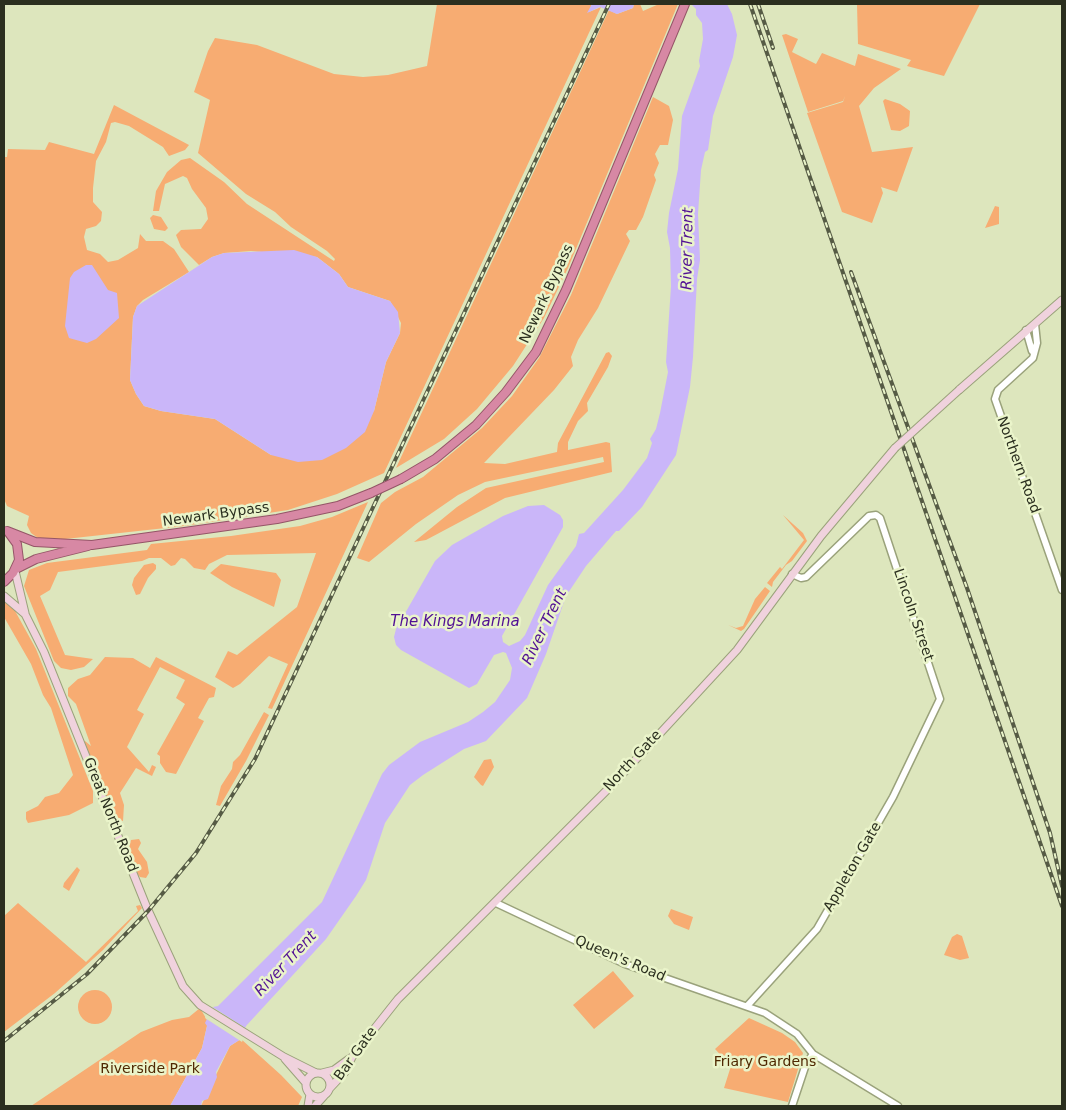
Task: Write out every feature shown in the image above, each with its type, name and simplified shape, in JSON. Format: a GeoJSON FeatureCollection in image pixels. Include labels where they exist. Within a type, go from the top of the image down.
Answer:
{"type":"FeatureCollection","features":[{"type":"Feature","properties":{"kind":"highway","name":"Newark Bypass"},"geometry":{"type":"LineString","coordinates":[[4,582],[15,570],[32,560],[92,545],[277,520],[338,506],[401,478],[435,459],[476,425],[506,392],[536,352],[566,290],[685,4]]}},
{"type":"Feature","properties":{"kind":"highway","name":"Newark Bypass"},"geometry":{"type":"LineString","coordinates":[[5,530],[35,542],[92,545]]}},
{"type":"Feature","properties":{"kind":"highway"},"geometry":{"type":"LineString","coordinates":[[5,530],[14,538],[18,551],[15,570]]}},
{"type":"Feature","properties":{"kind":"main road","name":"North Gate"},"geometry":{"type":"LineString","coordinates":[[381,1019],[434,961],[496,902],[616,780],[737,650],[792,574],[895,448],[1062,300]]}},
{"type":"Feature","properties":{"kind":"main road","name":"Great North Road"},"geometry":{"type":"LineString","coordinates":[[15,570],[25,614],[44,652],[166,952],[186,990],[207,1009],[284,1057]]}},
{"type":"Feature","properties":{"kind":"main road","name":"Great North Road"},"geometry":{"type":"LineString","coordinates":[[4,596],[25,614]]}},
{"type":"Feature","properties":{"kind":"main road","name":"Bar Gate"},"geometry":{"type":"LineString","coordinates":[[330,1088],[345,1072],[352,1057],[381,1019]]}},
{"type":"Feature","properties":{"kind":"main road"},"geometry":{"type":"LineString","coordinates":[[284,1057],[328,1077],[330,1088],[315,1106]]}},
{"type":"Feature","properties":{"kind":"main road"},"geometry":{"type":"LineString","coordinates":[[284,1057],[306,1083],[310,1094],[308,1106]]}},
{"type":"Feature","properties":{"kind":"main road"},"geometry":{"type":"LineString","coordinates":[[306,1083],[310,1077],[334,1070],[352,1057]]}},
{"type":"Feature","properties":{"kind":"main road"},"geometry":{"type":"LineString","coordinates":[[310,1094],[317,1097],[324,1096]]}},
{"type":"Feature","properties":{"kind":"street"},"geometry":{"type":"LineString","coordinates":[[1034,324],[1037,343],[1034,352]]}},
{"type":"Feature","properties":{"kind":"street"},"geometry":{"type":"LineString","coordinates":[[1026,330],[1032,351],[1034,352]]}},
{"type":"Feature","properties":{"kind":"street","name":"Northern Road"},"geometry":{"type":"LineString","coordinates":[[1034,352],[1030,361],[998,390],[995,399],[1062,590]]}},
{"type":"Feature","properties":{"kind":"street","name":"Lincoln Street"},"geometry":{"type":"LineString","coordinates":[[792,574],[801,578],[806,577],[869,516],[876,515],[880,518],[940,694],[934,712]]}},
{"type":"Feature","properties":{"kind":"street","name":"Appleton Gate"},"geometry":{"type":"LineString","coordinates":[[748,1005],[818,929],[894,797],[934,712]]}},
{"type":"Feature","properties":{"kind":"street","name":"Queen's Road"},"geometry":{"type":"LineString","coordinates":[[496,902],[625,964],[675,983],[748,1005],[783,1022],[797,1034],[813,1054],[898,1106]]}},
{"type":"Feature","properties":{"kind":"street"},"geometry":{"type":"LineString","coordinates":[[792,1106],[806,1064],[813,1054]]}},
{"type":"Feature","properties":{"kind":"green space"},"geometry":{"type":"Polygon","coordinates":[[[437,4],[592,4],[589,12],[601,7],[384,473],[337,494],[288,510],[184,526],[56,540],[38,538],[31,533],[27,525],[29,516],[7,506],[4,499],[4,157],[7,157],[8,149],[45,150],[49,142],[94,154],[114,105],[189,145],[185,150],[169,156],[163,147],[129,126],[115,122],[111,123],[106,142],[96,161],[93,188],[93,202],[102,212],[101,221],[96,226],[86,229],[84,237],[87,250],[100,254],[108,262],[118,260],[138,248],[140,234],[146,241],[163,241],[174,249],[189,272],[143,300],[137,306],[133,317],[130,380],[136,394],[144,406],[161,411],[215,419],[271,455],[374,411],[386,362],[400,333],[401,323],[390,301],[348,287],[339,274],[317,257],[251,251],[224,253],[212,257],[199,265],[181,247],[176,235],[181,230],[201,229],[208,219],[206,208],[192,189],[187,178],[183,176],[165,184],[159,211],[153,211],[156,191],[167,172],[181,160],[190,158],[224,182],[247,204],[334,261],[335,259],[327,251],[291,227],[275,212],[246,194],[198,153],[210,100],[194,92],[208,51],[215,38],[257,45],[334,74],[363,77],[388,75],[427,66],[437,4]]]}},
{"type":"Feature","properties":{"kind":"green space"},"geometry":{"type":"Polygon","coordinates":[[[634,4],[640,4],[643,11],[659,4],[678,4],[568,268],[544,318],[513,366],[477,409],[444,439],[396,468],[609,10],[617,14],[633,8],[634,4]]]}},
{"type":"Feature","properties":{"kind":"green space"},"geometry":{"type":"Polygon","coordinates":[[[857,4],[980,4],[944,76],[907,66],[911,60],[858,44],[857,4]]]}},
{"type":"Feature","properties":{"kind":"green space"},"geometry":{"type":"Polygon","coordinates":[[[786,34],[798,39],[792,52],[816,64],[822,53],[855,66],[858,54],[901,69],[874,88],[859,106],[872,152],[913,147],[897,192],[881,187],[883,193],[872,223],[842,212],[807,113],[843,102],[845,96],[843,101],[808,112],[782,35],[786,34]]]}},
{"type":"Feature","properties":{"kind":"green space"},"geometry":{"type":"Polygon","coordinates":[[[653,97],[669,106],[673,120],[668,145],[660,145],[655,154],[659,163],[654,175],[656,180],[643,217],[636,230],[629,230],[626,234],[630,241],[598,308],[578,340],[571,357],[573,366],[554,390],[484,463],[505,464],[557,452],[558,443],[606,353],[609,352],[612,356],[608,367],[587,403],[588,411],[578,421],[568,442],[568,450],[606,442],[610,443],[612,472],[505,498],[426,540],[414,542],[457,507],[486,488],[604,462],[603,457],[485,482],[458,495],[416,524],[369,562],[357,558],[381,503],[395,492],[423,477],[482,428],[512,396],[539,358],[571,295],[653,97]]]}},
{"type":"Feature","properties":{"kind":"green space"},"geometry":{"type":"Polygon","coordinates":[[[885,99],[900,104],[910,111],[909,126],[900,131],[891,130],[883,101],[885,99]]]}},
{"type":"Feature","properties":{"kind":"green space"},"geometry":{"type":"Polygon","coordinates":[[[995,206],[999,207],[999,224],[985,228],[995,206]]]}},
{"type":"Feature","properties":{"kind":"green space"},"geometry":{"type":"Polygon","coordinates":[[[153,215],[161,217],[168,228],[165,231],[154,229],[150,218],[153,215]]]}},
{"type":"Feature","properties":{"kind":"green space"},"geometry":{"type":"Polygon","coordinates":[[[368,502],[272,709],[268,708],[288,664],[269,656],[240,684],[233,688],[215,677],[228,651],[237,655],[297,607],[316,553],[227,555],[209,564],[205,570],[194,568],[185,559],[181,558],[175,565],[171,566],[161,558],[149,558],[142,561],[58,572],[50,590],[40,596],[65,655],[93,659],[84,667],[71,670],[61,668],[54,661],[24,586],[29,570],[47,563],[147,550],[151,544],[231,536],[300,526],[332,517],[368,502]]]}},
{"type":"Feature","properties":{"kind":"green space"},"geometry":{"type":"Polygon","coordinates":[[[783,515],[803,533],[807,541],[773,582],[772,587],[767,583],[780,567],[782,569],[804,540],[783,515]]]}},
{"type":"Feature","properties":{"kind":"green space"},"geometry":{"type":"Polygon","coordinates":[[[153,563],[156,565],[156,569],[148,578],[140,594],[136,595],[132,585],[134,578],[144,565],[153,563]]]}},
{"type":"Feature","properties":{"kind":"green space"},"geometry":{"type":"Polygon","coordinates":[[[221,564],[276,573],[281,580],[274,607],[232,587],[210,573],[221,564]]]}},
{"type":"Feature","properties":{"kind":"green space"},"geometry":{"type":"Polygon","coordinates":[[[765,587],[770,591],[744,629],[741,631],[728,625],[736,628],[743,626],[755,599],[765,587]]]}},
{"type":"Feature","properties":{"kind":"green space"},"geometry":{"type":"Polygon","coordinates":[[[4,601],[14,609],[36,649],[93,791],[93,803],[69,815],[28,823],[26,819],[26,812],[38,806],[45,797],[59,793],[73,775],[51,708],[43,695],[31,664],[4,617],[4,601]]]}},
{"type":"Feature","properties":{"kind":"green space"},"geometry":{"type":"Polygon","coordinates":[[[105,657],[133,658],[150,668],[156,657],[216,688],[214,697],[209,698],[198,718],[204,721],[176,774],[166,772],[160,763],[160,756],[157,754],[185,704],[176,698],[185,680],[160,667],[137,710],[144,714],[127,747],[149,772],[152,765],[156,767],[152,776],[136,768],[120,793],[124,805],[123,821],[113,819],[84,744],[85,741],[91,746],[76,704],[68,696],[68,688],[78,679],[90,675],[105,657]]]}},
{"type":"Feature","properties":{"kind":"green space"},"geometry":{"type":"Polygon","coordinates":[[[264,712],[269,715],[246,761],[220,806],[216,805],[221,786],[232,769],[233,762],[240,755],[264,712]]]}},
{"type":"Feature","properties":{"kind":"green space"},"geometry":{"type":"Polygon","coordinates":[[[491,759],[494,767],[483,786],[474,777],[484,760],[491,759]]]}},
{"type":"Feature","properties":{"kind":"green space"},"geometry":{"type":"Polygon","coordinates":[[[139,839],[141,843],[138,849],[147,862],[149,873],[146,878],[140,877],[130,863],[128,852],[131,840],[139,839]]]}},
{"type":"Feature","properties":{"kind":"green space"},"geometry":{"type":"Polygon","coordinates":[[[77,867],[80,870],[69,891],[63,887],[64,883],[77,867]]]}},
{"type":"Feature","properties":{"kind":"green space"},"geometry":{"type":"Polygon","coordinates":[[[18,903],[86,962],[138,911],[136,906],[140,905],[142,908],[103,950],[55,993],[4,1032],[4,916],[18,903]]]}},
{"type":"Feature","properties":{"kind":"green space"},"geometry":{"type":"Polygon","coordinates":[[[671,909],[693,917],[689,930],[674,924],[668,916],[671,909]]]}},
{"type":"Feature","properties":{"kind":"green space"},"geometry":{"type":"Polygon","coordinates":[[[957,934],[962,936],[969,958],[960,960],[944,955],[952,937],[957,934]]]}},
{"type":"Feature","properties":{"kind":"green space"},"geometry":{"type":"Polygon","coordinates":[[[613,971],[634,996],[594,1029],[573,1005],[613,971]]]}},
{"type":"Feature","properties":{"kind":"green space"},"geometry":{"type":"Polygon","coordinates":[[[95,990],[102,991],[107,995],[111,1000],[111,1014],[107,1019],[102,1023],[95,1024],[88,1023],[83,1019],[79,1014],[78,1007],[79,1000],[83,995],[88,991],[95,990]]]}},
{"type":"Feature","properties":{"kind":"green space","name":"Riverside Park"},"geometry":{"type":"Polygon","coordinates":[[[200,1008],[207,1020],[202,1048],[170,1106],[31,1106],[141,1032],[172,1020],[189,1017],[200,1008]]]}},
{"type":"Feature","properties":{"kind":"green space","name":"Friary Gardens"},"geometry":{"type":"Polygon","coordinates":[[[749,1018],[782,1033],[795,1042],[803,1053],[788,1102],[724,1088],[731,1066],[715,1049],[749,1018]]]}},
{"type":"Feature","properties":{"kind":"green space"},"geometry":{"type":"Polygon","coordinates":[[[241,1039],[302,1097],[298,1106],[201,1106],[230,1046],[241,1039]]]}},
{"type":"Feature","properties":{"kind":"water"},"geometry":{"type":"Polygon","coordinates":[[[592,4],[634,4],[633,8],[617,14],[600,7],[587,13],[592,4]]]}},
{"type":"Feature","properties":{"kind":"water"},"geometry":{"type":"Polygon","coordinates":[[[691,4],[727,4],[732,14],[737,35],[733,57],[713,116],[708,150],[705,152],[701,170],[698,214],[700,260],[697,279],[693,357],[690,387],[676,455],[642,507],[619,531],[616,531],[586,566],[566,596],[546,654],[527,698],[486,741],[464,749],[410,785],[385,823],[366,880],[356,896],[326,939],[246,1026],[241,1039],[230,1046],[216,1072],[217,1077],[208,1099],[202,1101],[201,1106],[170,1106],[202,1048],[207,1026],[205,1023],[213,1007],[218,1006],[322,902],[382,774],[389,765],[420,742],[468,722],[483,712],[495,702],[510,680],[512,668],[506,653],[503,652],[494,655],[477,684],[469,688],[401,650],[396,645],[394,637],[396,629],[435,561],[452,545],[503,516],[528,506],[544,505],[560,515],[563,520],[563,527],[502,636],[503,642],[509,646],[520,641],[525,635],[548,585],[576,546],[579,534],[584,533],[623,490],[647,458],[652,443],[650,439],[656,429],[660,413],[668,372],[666,362],[671,286],[670,248],[667,232],[669,213],[678,169],[682,116],[700,66],[699,61],[703,39],[702,23],[696,15],[696,9],[691,4]]]}},
{"type":"Feature","properties":{"kind":"water"},"geometry":{"type":"Polygon","coordinates":[[[294,250],[317,257],[339,274],[348,287],[390,301],[398,312],[400,333],[386,362],[374,411],[365,432],[346,448],[322,460],[298,462],[271,455],[215,419],[161,411],[144,406],[130,380],[133,317],[137,306],[212,257],[224,253],[294,250]]]}},
{"type":"Feature","properties":{"kind":"water"},"geometry":{"type":"Polygon","coordinates":[[[86,265],[92,265],[108,290],[117,293],[119,318],[96,339],[87,343],[69,338],[65,326],[70,278],[74,272],[86,265]]]}},
{"type":"Feature","properties":{"kind":"pier"},"geometry":{"type":"Polygon","coordinates":[[[211,1006],[247,1029],[242,1042],[205,1018],[211,1006]]]}},
{"type":"Feature","properties":{"kind":"railway"},"geometry":{"type":"LineString","coordinates":[[4,1041],[87,974],[148,911],[196,853],[255,759],[609,4]]}},
{"type":"Feature","properties":{"kind":"railway"},"geometry":{"type":"LineString","coordinates":[[750,4],[1062,906]]}},
{"type":"Feature","properties":{"kind":"railway"},"geometry":{"type":"LineString","coordinates":[[758,4],[773,48]]}},
{"type":"Feature","properties":{"kind":"railway"},"geometry":{"type":"LineString","coordinates":[[851,272],[967,588],[1050,833],[1062,886]]}},
{"type":"Feature","properties":{"kind":"water label","name":"River Trent"},"geometry":{"type":"Point","coordinates":[688,249]}},
{"type":"Feature","properties":{"kind":"water label","name":"The Kings Marina"},"geometry":{"type":"Point","coordinates":[455,622]}},
{"type":"Feature","properties":{"kind":"water label","name":"River Trent"},"geometry":{"type":"Point","coordinates":[545,627]}},
{"type":"Feature","properties":{"kind":"water label","name":"River Trent"},"geometry":{"type":"Point","coordinates":[286,964]}}]}
